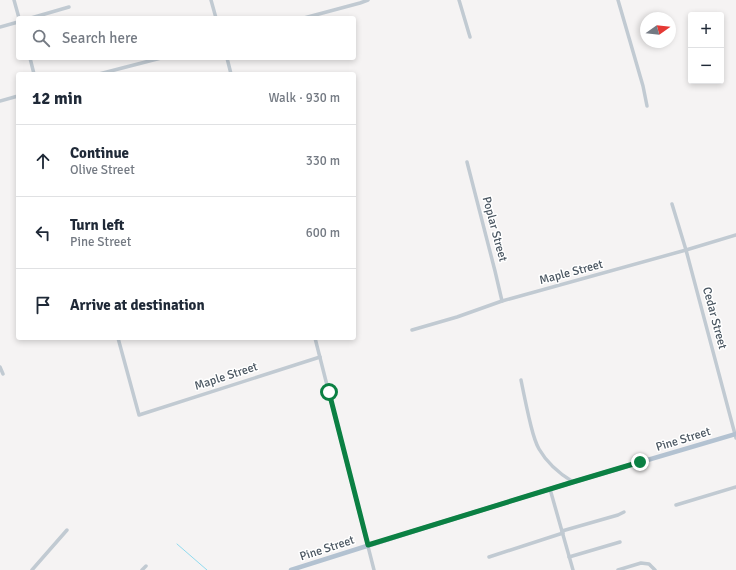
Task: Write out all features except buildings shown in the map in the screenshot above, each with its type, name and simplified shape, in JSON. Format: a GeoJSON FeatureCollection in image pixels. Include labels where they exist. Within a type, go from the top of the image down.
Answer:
{"type":"FeatureCollection","features":[{"type":"Feature","properties":{"kind":"main road","name":"Pine Street"},"geometry":{"type":"LineString","coordinates":[[291,570],[573,482],[736,435]]}},
{"type":"Feature","properties":{"kind":"street"},"geometry":{"type":"LineString","coordinates":[[14,0],[18,16]]}},
{"type":"Feature","properties":{"kind":"street"},"geometry":{"type":"LineString","coordinates":[[211,0],[215,16]]}},
{"type":"Feature","properties":{"kind":"street"},"geometry":{"type":"LineString","coordinates":[[311,16],[368,0]]}},
{"type":"Feature","properties":{"kind":"street"},"geometry":{"type":"LineString","coordinates":[[460,0],[470,37]]}},
{"type":"Feature","properties":{"kind":"street"},"geometry":{"type":"LineString","coordinates":[[618,0],[635,63],[643,86],[647,106]]}},
{"type":"Feature","properties":{"kind":"street"},"geometry":{"type":"LineString","coordinates":[[38,16],[69,7]]}},
{"type":"Feature","properties":{"kind":"street"},"geometry":{"type":"LineString","coordinates":[[0,27],[16,23]]}},
{"type":"Feature","properties":{"kind":"street"},"geometry":{"type":"LineString","coordinates":[[30,60],[34,72]]}},
{"type":"Feature","properties":{"kind":"street"},"geometry":{"type":"LineString","coordinates":[[107,72],[152,60]]}},
{"type":"Feature","properties":{"kind":"street"},"geometry":{"type":"LineString","coordinates":[[228,60],[230,72]]}},
{"type":"Feature","properties":{"kind":"street"},"geometry":{"type":"LineString","coordinates":[[0,101],[16,97]]}},
{"type":"Feature","properties":{"kind":"street","name":"Poplar Street"},"geometry":{"type":"LineString","coordinates":[[467,162],[502,301]]}},
{"type":"Feature","properties":{"kind":"street","name":"Cedar Street"},"geometry":{"type":"LineString","coordinates":[[672,204],[686,250],[736,435]]}},
{"type":"Feature","properties":{"kind":"street","name":"Maple Street"},"geometry":{"type":"LineString","coordinates":[[412,330],[457,317],[502,301],[736,236]]}},
{"type":"Feature","properties":{"kind":"street","name":"Maple Street"},"geometry":{"type":"LineString","coordinates":[[119,340],[139,415],[320,357]]}},
{"type":"Feature","properties":{"kind":"street"},"geometry":{"type":"LineString","coordinates":[[316,340],[374,570]]}},
{"type":"Feature","properties":{"kind":"street"},"geometry":{"type":"LineString","coordinates":[[0,367],[3,374]]}},
{"type":"Feature","properties":{"kind":"street"},"geometry":{"type":"LineString","coordinates":[[521,380],[534,436],[539,449],[549,463],[573,482]]}},
{"type":"Feature","properties":{"kind":"street"},"geometry":{"type":"LineString","coordinates":[[676,506],[736,487]]}},
{"type":"Feature","properties":{"kind":"street"},"geometry":{"type":"LineString","coordinates":[[550,489],[573,570]]}},
{"type":"Feature","properties":{"kind":"street"},"geometry":{"type":"LineString","coordinates":[[489,557],[624,512]]}},
{"type":"Feature","properties":{"kind":"street"},"geometry":{"type":"LineString","coordinates":[[32,570],[67,530]]}},
{"type":"Feature","properties":{"kind":"street"},"geometry":{"type":"LineString","coordinates":[[569,557],[620,542]]}},
{"type":"Feature","properties":{"kind":"street"},"geometry":{"type":"LineString","coordinates":[[618,570],[641,563],[649,564],[655,570]]}},
{"type":"Feature","properties":{"kind":"street"},"geometry":{"type":"LineString","coordinates":[[142,570],[146,566]]}},
{"type":"Feature","properties":{"kind":"waterway"},"geometry":{"type":"LineString","coordinates":[[177,544],[207,570]]}},
{"type":"Feature","properties":{"kind":"route"},"geometry":{"type":"LineString","coordinates":[[329,392],[368,545],[640,462]]}}]}
